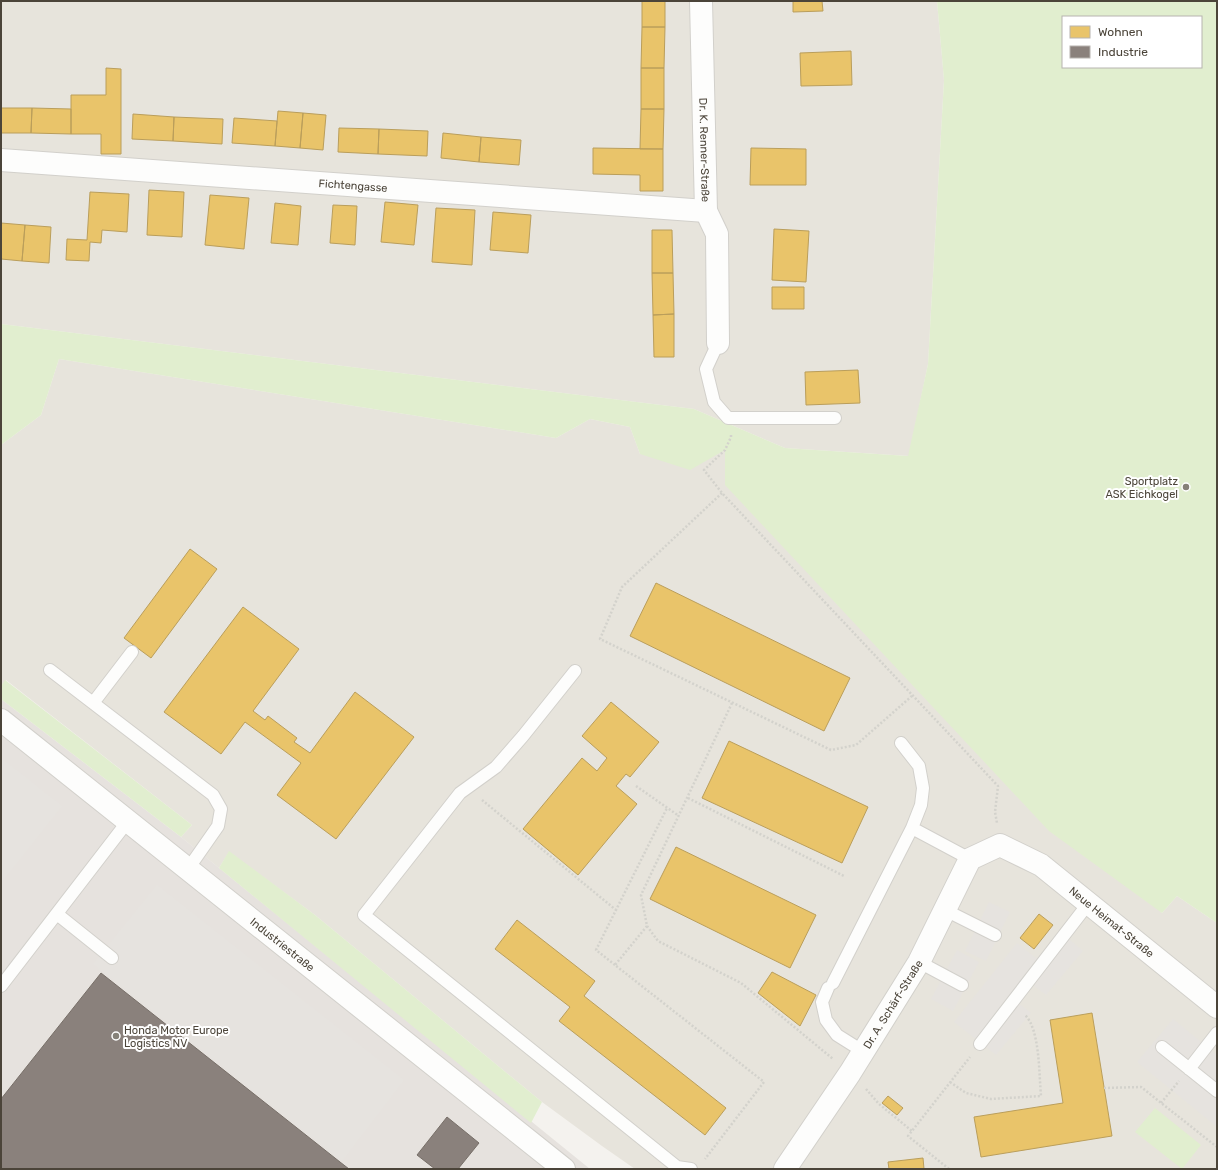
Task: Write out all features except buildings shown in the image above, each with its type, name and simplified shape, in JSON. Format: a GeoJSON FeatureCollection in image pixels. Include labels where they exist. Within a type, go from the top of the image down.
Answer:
{"type":"FeatureCollection","features":[{"type":"Feature","properties":{"kind":"street","name":"Dr. K. Renner-Straße"},"geometry":{"type":"LineString","coordinates":[[700,1],[706,211],[717,234],[718,343]]}},
{"type":"Feature","properties":{"kind":"street","name":"Fichtengasse"},"geometry":{"type":"LineString","coordinates":[[1,160],[706,211]]}},
{"type":"Feature","properties":{"kind":"street","name":"Industriestraße"},"geometry":{"type":"LineString","coordinates":[[1,720],[564,1169]]}},
{"type":"Feature","properties":{"kind":"street"},"geometry":{"type":"LineString","coordinates":[[970,859],[1000,845]]}},
{"type":"Feature","properties":{"kind":"street","name":"Neue Heimat-Straße"},"geometry":{"type":"LineString","coordinates":[[1000,845],[1041,865],[1217,1007]]}},
{"type":"Feature","properties":{"kind":"street","name":"Dr. A. Schärf-Straße"},"geometry":{"type":"LineString","coordinates":[[785,1169],[864,1052],[919,962],[970,859]]}},
{"type":"Feature","properties":{"kind":"lane"},"geometry":{"type":"LineString","coordinates":[[718,343],[706,369],[714,402],[728,418],[835,418]]}},
{"type":"Feature","properties":{"kind":"lane"},"geometry":{"type":"LineString","coordinates":[[93,702],[132,652]]}},
{"type":"Feature","properties":{"kind":"lane"},"geometry":{"type":"LineString","coordinates":[[50,670],[213,795],[221,809],[218,826],[188,869]]}},
{"type":"Feature","properties":{"kind":"lane"},"geometry":{"type":"LineString","coordinates":[[574,671],[523,736],[496,767],[460,793],[364,915],[677,1167],[691,1169]]}},
{"type":"Feature","properties":{"kind":"lane"},"geometry":{"type":"LineString","coordinates":[[864,1052],[837,1035],[826,1020],[822,1002],[912,828],[921,805],[922,788],[919,766],[901,743]]}},
{"type":"Feature","properties":{"kind":"lane"},"geometry":{"type":"LineString","coordinates":[[1,986],[128,821]]}},
{"type":"Feature","properties":{"kind":"lane"},"geometry":{"type":"LineString","coordinates":[[912,828],[970,859]]}},
{"type":"Feature","properties":{"kind":"lane"},"geometry":{"type":"LineString","coordinates":[[980,1044],[1088,904]]}},
{"type":"Feature","properties":{"kind":"lane"},"geometry":{"type":"LineString","coordinates":[[945,910],[994,935]]}},
{"type":"Feature","properties":{"kind":"lane"},"geometry":{"type":"LineString","coordinates":[[57,914],[112,958]]}},
{"type":"Feature","properties":{"kind":"lane"},"geometry":{"type":"LineString","coordinates":[[919,962],[962,985]]}},
{"type":"Feature","properties":{"kind":"lane"},"geometry":{"type":"LineString","coordinates":[[1189,1069],[1217,1033]]}},
{"type":"Feature","properties":{"kind":"lane"},"geometry":{"type":"LineString","coordinates":[[1162,1047],[1217,1091]]}},
{"type":"Feature","properties":{"kind":"path"},"geometry":{"type":"LineString","coordinates":[[728,418],[731,437],[725,450],[704,470],[722,493],[998,786],[995,812],[1000,845]]}},
{"type":"Feature","properties":{"kind":"path"},"geometry":{"type":"LineString","coordinates":[[722,493],[622,587],[600,639],[831,750],[856,745],[913,695]]}},
{"type":"Feature","properties":{"kind":"path"},"geometry":{"type":"LineString","coordinates":[[732,703],[680,816],[641,895],[647,926],[658,941],[741,983],[850,1073],[879,1104],[912,1131]]}},
{"type":"Feature","properties":{"kind":"path"},"geometry":{"type":"LineString","coordinates":[[636,786],[680,816]]}},
{"type":"Feature","properties":{"kind":"path"},"geometry":{"type":"LineString","coordinates":[[467,788],[616,910]]}},
{"type":"Feature","properties":{"kind":"path"},"geometry":{"type":"LineString","coordinates":[[688,798],[844,876]]}},
{"type":"Feature","properties":{"kind":"path"},"geometry":{"type":"LineString","coordinates":[[667,808],[596,950],[764,1082],[702,1163]]}},
{"type":"Feature","properties":{"kind":"path"},"geometry":{"type":"LineString","coordinates":[[615,965],[647,926]]}},
{"type":"Feature","properties":{"kind":"path"},"geometry":{"type":"LineString","coordinates":[[950,1082],[966,1093],[991,1099],[1041,1096],[1036,1036],[1029,1019],[1012,1003]]}},
{"type":"Feature","properties":{"kind":"path"},"geometry":{"type":"LineString","coordinates":[[949,1169],[908,1136],[980,1044]]}},
{"type":"Feature","properties":{"kind":"path"},"geometry":{"type":"LineString","coordinates":[[1161,1103],[1189,1069]]}},
{"type":"Feature","properties":{"kind":"path"},"geometry":{"type":"LineString","coordinates":[[1104,1088],[1141,1087],[1217,1147]]}},
{"type":"Feature","properties":{"kind":"shaded area"},"geometry":{"type":"Polygon","coordinates":[[[1,1],[937,1],[944,80],[928,364],[909,456],[785,448],[694,409],[1,324],[1,1]]]}},
{"type":"Feature","properties":{"kind":"shaded area"},"geometry":{"type":"Polygon","coordinates":[[[59,359],[556,438],[590,419],[630,427],[640,454],[725,450],[1162,913],[1177,896],[1217,923],[1217,1169],[635,1169],[602,1146],[542,1102],[315,915],[229,852],[219,868],[181,837],[192,825],[6,680],[1,686],[1,445],[41,415],[59,359]]]}},
{"type":"Feature","properties":{"kind":"shaded area"},"geometry":{"type":"Polygon","coordinates":[[[1,699],[181,837],[590,1169],[1,1169],[1,699]]]}},
{"type":"Feature","properties":{"kind":"shaded area"},"geometry":{"type":"Polygon","coordinates":[[[1,758],[62,806],[1,883],[1,758]]]}},
{"type":"Feature","properties":{"kind":"shaded area"},"geometry":{"type":"Polygon","coordinates":[[[157,885],[404,1080],[342,1161],[93,964],[157,885]]]}},
{"type":"Feature","properties":{"kind":"shaded area"},"geometry":{"type":"Polygon","coordinates":[[[989,902],[1010,912],[986,961],[965,951],[989,902]]]}},
{"type":"Feature","properties":{"kind":"shaded area"},"geometry":{"type":"Polygon","coordinates":[[[1068,938],[1083,951],[1046,995],[1033,985],[1018,1003],[1031,1013],[996,1055],[954,1022],[1017,943],[1046,966],[1068,938]]]}},
{"type":"Feature","properties":{"kind":"shaded area"},"geometry":{"type":"Polygon","coordinates":[[[957,950],[979,962],[953,1011],[931,999],[957,950]]]}},
{"type":"Feature","properties":{"kind":"shaded area"},"geometry":{"type":"Polygon","coordinates":[[[1173,1019],[1217,1055],[1217,1127],[1137,1062],[1173,1019]]]}},
{"type":"Feature","properties":{"kind":"green space"},"geometry":{"type":"Polygon","coordinates":[[[937,1],[1217,1],[1217,923],[1177,896],[1162,913],[1049,831],[725,485],[725,450],[690,470],[640,454],[630,427],[590,419],[556,438],[59,359],[41,415],[1,445],[1,324],[694,409],[785,448],[908,456],[928,364],[944,80],[937,1]]]}},
{"type":"Feature","properties":{"kind":"green space"},"geometry":{"type":"Polygon","coordinates":[[[5,680],[192,825],[181,837],[1,699],[1,686],[5,680]]]}},
{"type":"Feature","properties":{"kind":"green space"},"geometry":{"type":"Polygon","coordinates":[[[229,851],[315,915],[542,1102],[531,1123],[219,868],[229,851]]]}},
{"type":"Feature","properties":{"kind":"green space"},"geometry":{"type":"Polygon","coordinates":[[[1155,1108],[1201,1145],[1182,1169],[1135,1132],[1155,1108]]]}},
{"type":"Feature","properties":{"kind":"place","name":"Sportplatz ASK Eichkogel"},"geometry":{"type":"Point","coordinates":[1186,487]}},
{"type":"Feature","properties":{"kind":"place","name":"Honda Motor Europe Logistics NV"},"geometry":{"type":"Point","coordinates":[116,1036]}}]}
